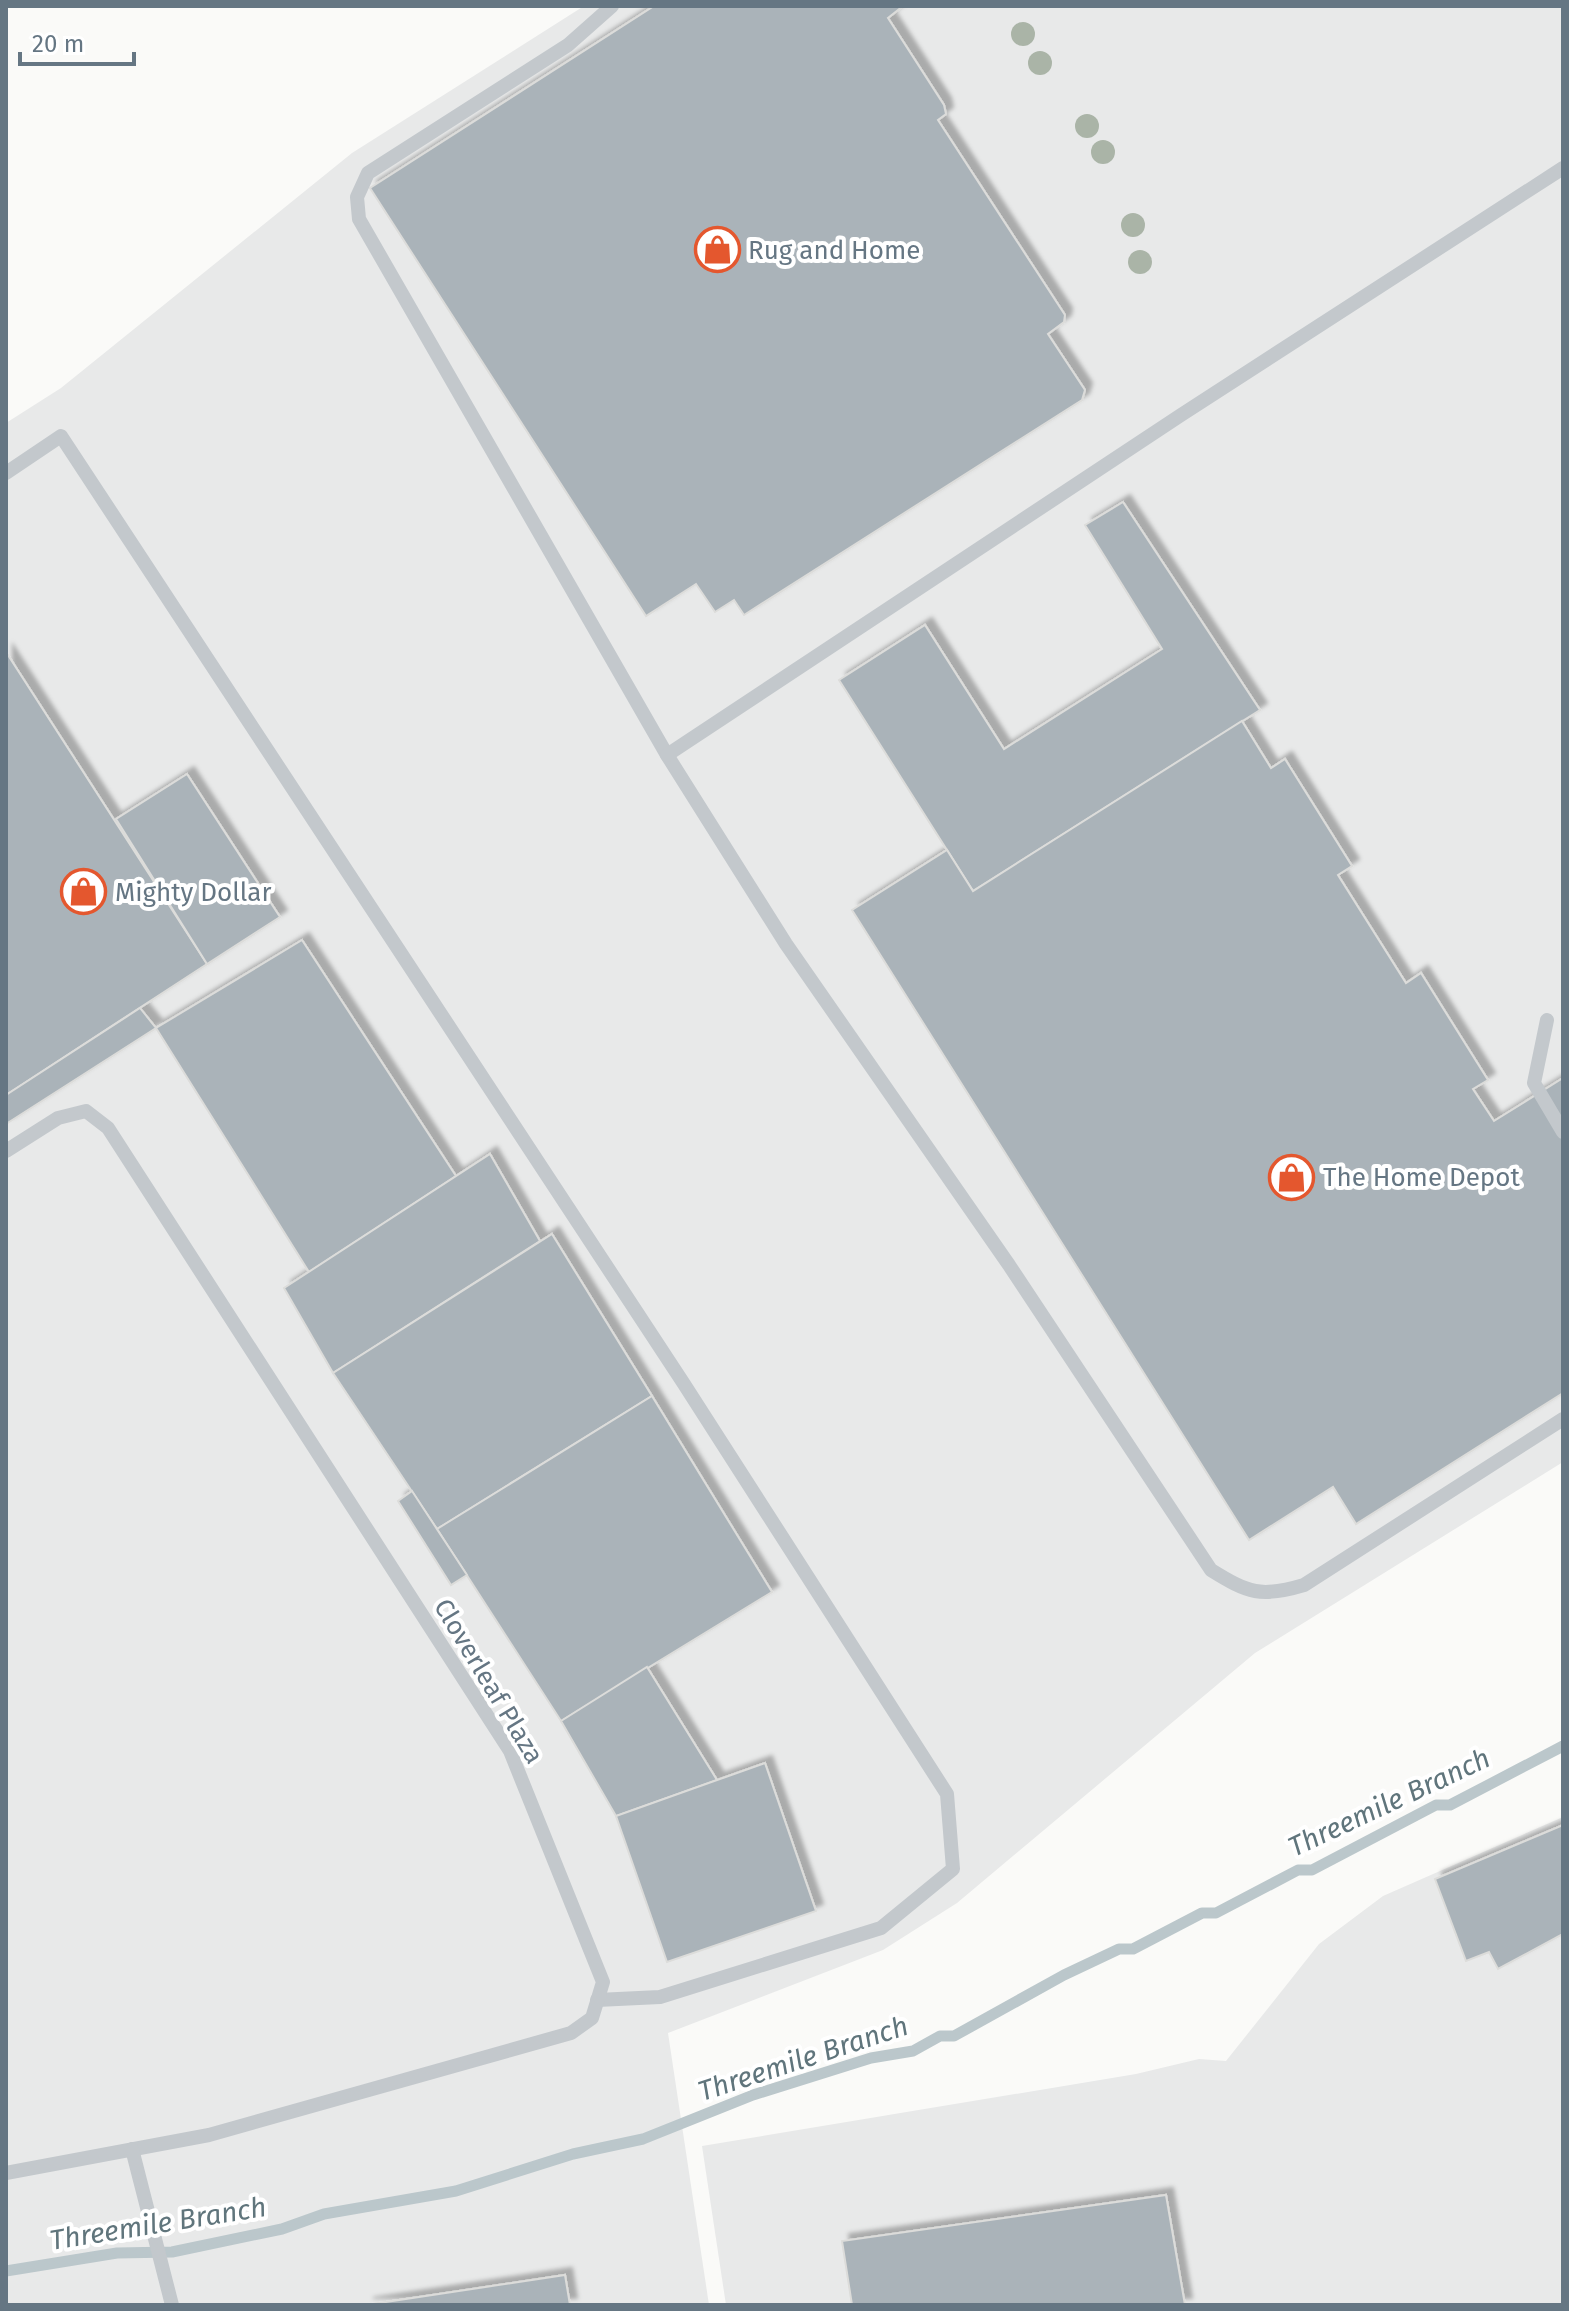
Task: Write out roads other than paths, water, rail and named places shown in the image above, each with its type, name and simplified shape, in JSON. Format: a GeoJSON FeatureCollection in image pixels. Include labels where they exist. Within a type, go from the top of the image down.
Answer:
{"type":"FeatureCollection","features":[{"type":"Feature","properties":{"kind":"lane"},"geometry":{"type":"LineString","coordinates":[[612,6],[568,45],[368,173],[357,197],[359,219],[667,755],[786,944],[1009,1265],[1211,1570],[1256,1594],[1278,1593],[1304,1585],[1563,1419]]}},
{"type":"Feature","properties":{"kind":"lane"},"geometry":{"type":"LineString","coordinates":[[667,755],[1181,415],[1563,168]]}},
{"type":"Feature","properties":{"kind":"lane"},"geometry":{"type":"LineString","coordinates":[[6,473],[61,436],[684,1384],[947,1794],[953,1869],[881,1928],[660,1997],[597,2000],[592,2018],[571,2033],[209,2135],[6,2173]]}},
{"type":"Feature","properties":{"kind":"lane"},"geometry":{"type":"LineString","coordinates":[[1547,1020],[1534,1083],[1563,1132]]}},
{"type":"Feature","properties":{"kind":"lane","name":"Cloverleaf Plaza"},"geometry":{"type":"LineString","coordinates":[[6,1151],[58,1118],[72,1114],[86,1111],[108,1128],[510,1751],[603,1982],[597,2000]]}},
{"type":"Feature","properties":{"kind":"lane"},"geometry":{"type":"LineString","coordinates":[[132,2149],[172,2305]]}},
{"type":"Feature","properties":{"kind":"waterway","name":"Threemile Branch"},"geometry":{"type":"LineString","coordinates":[[6,2271],[117,2253],[172,2252],[282,2229],[324,2214],[456,2191],[573,2154],[643,2139],[753,2095],[871,2058],[913,2051],[940,2036],[954,2036],[1064,1975],[1119,1949],[1133,1949],[1202,1913],[1216,1913],[1298,1870],[1312,1870],[1436,1805],[1450,1805],[1563,1746]]}},
{"type":"Feature","properties":{"kind":"place","name":"Rug and Home"},"geometry":{"type":"Point","coordinates":[717,250]}},
{"type":"Feature","properties":{"kind":"place","name":"Mighty Dollar"},"geometry":{"type":"Point","coordinates":[84,892]}},
{"type":"Feature","properties":{"kind":"place","name":"The Home Depot"},"geometry":{"type":"Point","coordinates":[1292,1177]}}]}
